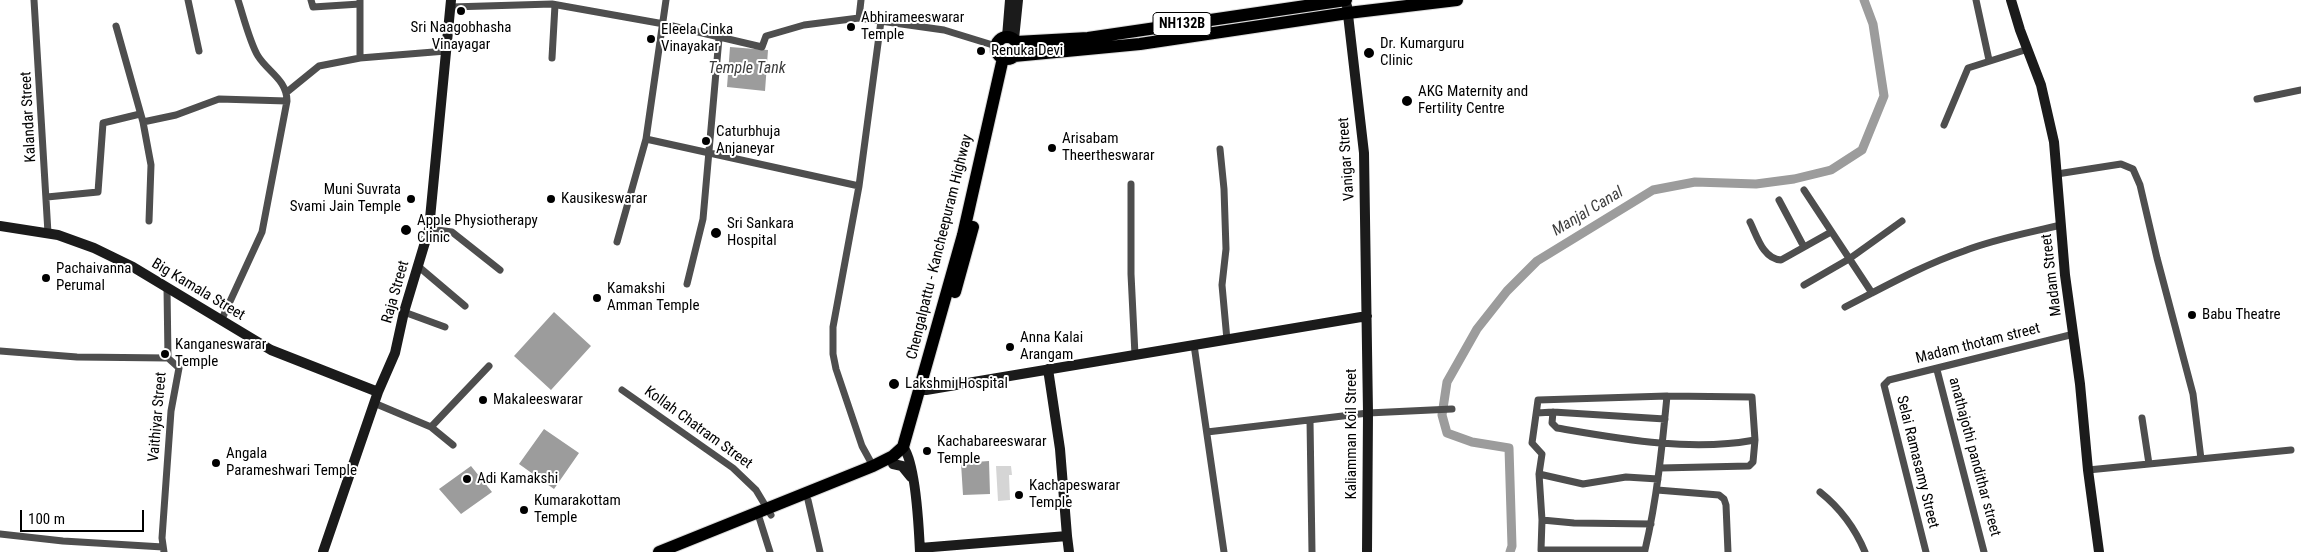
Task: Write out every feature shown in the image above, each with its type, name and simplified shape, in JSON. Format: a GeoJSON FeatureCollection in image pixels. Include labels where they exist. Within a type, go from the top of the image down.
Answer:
{"type":"FeatureCollection","features":[{"type":"Feature","properties":{"kind":"highway"},"geometry":{"type":"LineString","coordinates":[[1009,58],[1018,48],[1012,39],[1000,39],[996,46],[997,52],[1009,58],[1140,44],[1347,4],[1457,0]]}},
{"type":"Feature","properties":{"kind":"highway","name":"NH132B"},"geometry":{"type":"LineString","coordinates":[[1012,39],[1088,38],[1347,4]]}},
{"type":"Feature","properties":{"kind":"highway","name":"Chengalpattu - Kancheepuram Highway"},"geometry":{"type":"LineString","coordinates":[[905,450],[923,390],[1009,58]]}},
{"type":"Feature","properties":{"kind":"highway"},"geometry":{"type":"LineString","coordinates":[[678,552],[905,450]]}},
{"type":"Feature","properties":{"kind":"highway"},"geometry":{"type":"LineString","coordinates":[[659,552],[808,500],[893,464],[905,450]]}},
{"type":"Feature","properties":{"kind":"main road"},"geometry":{"type":"LineString","coordinates":[[1010,0],[1012,39]]}},
{"type":"Feature","properties":{"kind":"main road"},"geometry":{"type":"LineString","coordinates":[[1012,39],[1018,0]]}},
{"type":"Feature","properties":{"kind":"main road","name":"Madam Street"},"geometry":{"type":"LineString","coordinates":[[2011,0],[2048,106],[2057,174],[2065,275],[2074,334],[2088,470],[2099,552]]}},
{"type":"Feature","properties":{"kind":"main road","name":"Raja Street"},"geometry":{"type":"LineString","coordinates":[[323,552],[374,403],[395,353],[404,312],[429,229],[451,4]]}},
{"type":"Feature","properties":{"kind":"main road","name":"Vanigar Street"},"geometry":{"type":"LineString","coordinates":[[1347,4],[1364,152],[1367,316]]}},
{"type":"Feature","properties":{"kind":"main road","name":"Big Kamala Street"},"geometry":{"type":"LineString","coordinates":[[0,226],[48,233],[76,240],[133,268],[271,350],[378,392]]}},
{"type":"Feature","properties":{"kind":"main road"},"geometry":{"type":"LineString","coordinates":[[923,390],[1367,316]]}},
{"type":"Feature","properties":{"kind":"main road","name":"Kaliamman Koil Street"},"geometry":{"type":"LineString","coordinates":[[1366,552],[1367,316]]}},
{"type":"Feature","properties":{"kind":"main road"},"geometry":{"type":"LineString","coordinates":[[1048,369],[1060,449],[1069,552]]}},
{"type":"Feature","properties":{"kind":"main road"},"geometry":{"type":"LineString","coordinates":[[905,450],[913,480],[920,550],[1067,536]]}},
{"type":"Feature","properties":{"kind":"main road"},"geometry":{"type":"LineString","coordinates":[[893,464],[908,470],[913,480]]}},
{"type":"Feature","properties":{"kind":"street","name":"Kalandar Street"},"geometry":{"type":"LineString","coordinates":[[34,0],[48,233]]}},
{"type":"Feature","properties":{"kind":"street"},"geometry":{"type":"LineString","coordinates":[[188,0],[199,52]]}},
{"type":"Feature","properties":{"kind":"street"},"geometry":{"type":"LineString","coordinates":[[221,321],[262,232],[287,101],[287,92],[276,75],[258,56],[238,0]]}},
{"type":"Feature","properties":{"kind":"street"},"geometry":{"type":"LineString","coordinates":[[312,0],[313,7],[360,2],[360,58]]}},
{"type":"Feature","properties":{"kind":"street"},"geometry":{"type":"LineString","coordinates":[[617,242],[646,139],[666,0]]}},
{"type":"Feature","properties":{"kind":"street"},"geometry":{"type":"LineString","coordinates":[[859,18],[861,0]]}},
{"type":"Feature","properties":{"kind":"street"},"geometry":{"type":"LineString","coordinates":[[1976,0],[1989,60]]}},
{"type":"Feature","properties":{"kind":"street"},"geometry":{"type":"LineString","coordinates":[[552,58],[553,3]]}},
{"type":"Feature","properties":{"kind":"street"},"geometry":{"type":"LineString","coordinates":[[451,4],[553,3],[664,24],[719,38],[762,46],[766,36],[804,25],[859,18],[944,30],[996,46]]}},
{"type":"Feature","properties":{"kind":"street"},"geometry":{"type":"LineString","coordinates":[[873,466],[862,446],[848,408],[833,354],[833,327],[859,186],[880,21]]}},
{"type":"Feature","properties":{"kind":"street"},"geometry":{"type":"LineString","coordinates":[[116,26],[143,122],[151,164],[149,221]]}},
{"type":"Feature","properties":{"kind":"street"},"geometry":{"type":"LineString","coordinates":[[687,284],[702,219],[719,38]]}},
{"type":"Feature","properties":{"kind":"street"},"geometry":{"type":"LineString","coordinates":[[1944,125],[1968,68],[2028,49]]}},
{"type":"Feature","properties":{"kind":"street"},"geometry":{"type":"LineString","coordinates":[[287,92],[319,66],[360,58],[446,51]]}},
{"type":"Feature","properties":{"kind":"street"},"geometry":{"type":"LineString","coordinates":[[2257,99],[2301,90]]}},
{"type":"Feature","properties":{"kind":"street"},"geometry":{"type":"LineString","coordinates":[[143,122],[176,115],[219,99],[287,101]]}},
{"type":"Feature","properties":{"kind":"street"},"geometry":{"type":"LineString","coordinates":[[47,197],[98,192],[103,123],[140,114]]}},
{"type":"Feature","properties":{"kind":"street"},"geometry":{"type":"LineString","coordinates":[[646,139],[859,186]]}},
{"type":"Feature","properties":{"kind":"street"},"geometry":{"type":"LineString","coordinates":[[1220,149],[1224,189],[1226,249],[1222,285],[1227,340]]}},
{"type":"Feature","properties":{"kind":"street"},"geometry":{"type":"LineString","coordinates":[[2057,174],[2121,164],[2133,169],[2140,184],[2157,258],[2193,394],[2201,459]]}},
{"type":"Feature","properties":{"kind":"street"},"geometry":{"type":"LineString","coordinates":[[1131,184],[1131,274],[1136,355]]}},
{"type":"Feature","properties":{"kind":"street"},"geometry":{"type":"LineString","coordinates":[[1804,190],[1872,293]]}},
{"type":"Feature","properties":{"kind":"street"},"geometry":{"type":"LineString","coordinates":[[1779,200],[1804,247]]}},
{"type":"Feature","properties":{"kind":"street"},"geometry":{"type":"LineString","coordinates":[[1804,285],[1849,259],[1902,221]]}},
{"type":"Feature","properties":{"kind":"street"},"geometry":{"type":"LineString","coordinates":[[1750,222],[1768,256],[1781,260],[1831,232]]}},
{"type":"Feature","properties":{"kind":"street"},"geometry":{"type":"LineString","coordinates":[[1844,307],[1963,251],[2000,239],[2061,225]]}},
{"type":"Feature","properties":{"kind":"street"},"geometry":{"type":"LineString","coordinates":[[429,229],[452,232],[500,270]]}},
{"type":"Feature","properties":{"kind":"street"},"geometry":{"type":"LineString","coordinates":[[419,267],[465,306]]}},
{"type":"Feature","properties":{"kind":"street","name":"Vaithiyar Street"},"geometry":{"type":"LineString","coordinates":[[164,550],[171,411],[179,368],[168,358],[167,288]]}},
{"type":"Feature","properties":{"kind":"street"},"geometry":{"type":"LineString","coordinates":[[404,312],[444,327]]}},
{"type":"Feature","properties":{"kind":"street","name":"Madam thotam street"},"geometry":{"type":"LineString","coordinates":[[1889,380],[1937,370],[2074,334]]}},
{"type":"Feature","properties":{"kind":"street"},"geometry":{"type":"LineString","coordinates":[[1194,345],[1224,552]]}},
{"type":"Feature","properties":{"kind":"street"},"geometry":{"type":"LineString","coordinates":[[0,351],[77,357],[168,358]]}},
{"type":"Feature","properties":{"kind":"street"},"geometry":{"type":"LineString","coordinates":[[431,427],[489,366]]}},
{"type":"Feature","properties":{"kind":"street","name":"anathajothi pandithar street"},"geometry":{"type":"LineString","coordinates":[[1937,370],[1984,552]]}},
{"type":"Feature","properties":{"kind":"street","name":"Selai Ramasamy Street"},"geometry":{"type":"LineString","coordinates":[[1889,380],[1884,384],[1884,388],[1926,552]]}},
{"type":"Feature","properties":{"kind":"street","name":"Kollah Chatram Street"},"geometry":{"type":"LineString","coordinates":[[622,390],[733,468],[756,490],[764,514],[770,552]]}},
{"type":"Feature","properties":{"kind":"street"},"geometry":{"type":"LineString","coordinates":[[1660,468],[1749,466],[1754,462],[1755,440],[1752,397],[1667,396],[1538,400],[1532,442],[1542,454],[1539,474],[1542,520],[1541,551],[1644,551],[1657,490],[1667,396]]}},
{"type":"Feature","properties":{"kind":"street"},"geometry":{"type":"LineString","coordinates":[[374,403],[431,427],[453,446]]}},
{"type":"Feature","properties":{"kind":"street"},"geometry":{"type":"LineString","coordinates":[[1207,432],[1368,413],[1452,409]]}},
{"type":"Feature","properties":{"kind":"street"},"geometry":{"type":"LineString","coordinates":[[1537,413],[1553,412],[1665,419]]}},
{"type":"Feature","properties":{"kind":"street"},"geometry":{"type":"LineString","coordinates":[[1553,412],[1552,423],[1557,428],[1663,444],[1735,444],[1755,440]]}},
{"type":"Feature","properties":{"kind":"street"},"geometry":{"type":"LineString","coordinates":[[2142,418],[2150,464]]}},
{"type":"Feature","properties":{"kind":"street"},"geometry":{"type":"LineString","coordinates":[[1310,420],[1312,552]]}},
{"type":"Feature","properties":{"kind":"street"},"geometry":{"type":"LineString","coordinates":[[2088,470],[2291,450]]}},
{"type":"Feature","properties":{"kind":"street"},"geometry":{"type":"LineString","coordinates":[[1539,474],[1583,484],[1626,476],[1658,479]]}},
{"type":"Feature","properties":{"kind":"street"},"geometry":{"type":"LineString","coordinates":[[1657,490],[1718,495],[1724,499],[1726,504],[1728,552]]}},
{"type":"Feature","properties":{"kind":"street"},"geometry":{"type":"LineString","coordinates":[[1820,492],[1844,516],[1860,540],[1865,552]]}},
{"type":"Feature","properties":{"kind":"street"},"geometry":{"type":"LineString","coordinates":[[808,500],[820,552]]}},
{"type":"Feature","properties":{"kind":"street"},"geometry":{"type":"LineString","coordinates":[[1542,520],[1574,523],[1651,524]]}},
{"type":"Feature","properties":{"kind":"street"},"geometry":{"type":"LineString","coordinates":[[0,534],[164,550]]}},
{"type":"Feature","properties":{"kind":"shaded area"},"geometry":{"type":"Polygon","coordinates":[[[996,466],[1011,466],[1012,475],[1009,475],[1010,500],[998,501],[996,466]]]}},
{"type":"Feature","properties":{"kind":"water","name":"Temple Tank"},"geometry":{"type":"Polygon","coordinates":[[[730,47],[768,50],[765,91],[727,87],[730,47]]]}},
{"type":"Feature","properties":{"kind":"water"},"geometry":{"type":"Polygon","coordinates":[[[554,312],[591,346],[551,390],[514,356],[554,312]]]}},
{"type":"Feature","properties":{"kind":"water"},"geometry":{"type":"Polygon","coordinates":[[[544,429],[579,453],[554,489],[519,464],[544,429]]]}},
{"type":"Feature","properties":{"kind":"water"},"geometry":{"type":"Polygon","coordinates":[[[989,461],[990,494],[963,495],[961,463],[989,461]]]}},
{"type":"Feature","properties":{"kind":"water"},"geometry":{"type":"Polygon","coordinates":[[[471,466],[492,492],[461,514],[439,489],[471,466]]]}},
{"type":"Feature","properties":{"kind":"waterway","name":"Manjal Canal"},"geometry":{"type":"LineString","coordinates":[[1510,552],[1512,546],[1509,448],[1472,442],[1447,433],[1442,415],[1447,382],[1477,329],[1507,291],[1537,261],[1653,190],[1695,182],[1756,184],[1794,179],[1831,170],[1862,150],[1884,96],[1873,24],[1864,0]]}},
{"type":"Feature","properties":{"kind":"place","name":"Sri Naagobhasha Vinayagar"},"geometry":{"type":"Point","coordinates":[461,11]}},
{"type":"Feature","properties":{"kind":"place","name":"Abhirameeswarar Temple"},"geometry":{"type":"Point","coordinates":[851,27]}},
{"type":"Feature","properties":{"kind":"place","name":"Eleela Cinka Vinayakar"},"geometry":{"type":"Point","coordinates":[651,39]}},
{"type":"Feature","properties":{"kind":"place","name":"Renuka Devi"},"geometry":{"type":"Point","coordinates":[981,51]}},
{"type":"Feature","properties":{"kind":"place","name":"Dr. Kumarguru Clinic"},"geometry":{"type":"Point","coordinates":[1369,53]}},
{"type":"Feature","properties":{"kind":"place","name":"AKG Maternity and Fertility Centre"},"geometry":{"type":"Point","coordinates":[1407,101]}},
{"type":"Feature","properties":{"kind":"place","name":"Caturbhuja Anjaneyar"},"geometry":{"type":"Point","coordinates":[706,141]}},
{"type":"Feature","properties":{"kind":"place","name":"Arisabam Theertheswarar"},"geometry":{"type":"Point","coordinates":[1052,148]}},
{"type":"Feature","properties":{"kind":"place","name":"Muni Suvrata Svami Jain Temple"},"geometry":{"type":"Point","coordinates":[411,199]}},
{"type":"Feature","properties":{"kind":"place","name":"Kausikeswarar"},"geometry":{"type":"Point","coordinates":[551,199]}},
{"type":"Feature","properties":{"kind":"place","name":"Apple Physiotherapy Clinic"},"geometry":{"type":"Point","coordinates":[406,230]}},
{"type":"Feature","properties":{"kind":"place","name":"Sri Sankara Hospital"},"geometry":{"type":"Point","coordinates":[716,233]}},
{"type":"Feature","properties":{"kind":"place","name":"Pachaivanna Perumal"},"geometry":{"type":"Point","coordinates":[46,278]}},
{"type":"Feature","properties":{"kind":"place","name":"Kamakshi Amman Temple"},"geometry":{"type":"Point","coordinates":[597,298]}},
{"type":"Feature","properties":{"kind":"place","name":"Babu Theatre"},"geometry":{"type":"Point","coordinates":[2192,315]}},
{"type":"Feature","properties":{"kind":"place","name":"Anna Kalai Arangam"},"geometry":{"type":"Point","coordinates":[1010,347]}},
{"type":"Feature","properties":{"kind":"place","name":"Kanganeswarar Temple"},"geometry":{"type":"Point","coordinates":[165,354]}},
{"type":"Feature","properties":{"kind":"place","name":"Lakshmi Hospital"},"geometry":{"type":"Point","coordinates":[894,384]}},
{"type":"Feature","properties":{"kind":"place","name":"Makaleeswarar"},"geometry":{"type":"Point","coordinates":[483,400]}},
{"type":"Feature","properties":{"kind":"place","name":"Kachabareeswarar Temple"},"geometry":{"type":"Point","coordinates":[927,451]}},
{"type":"Feature","properties":{"kind":"place","name":"Angala Parameshwari Temple"},"geometry":{"type":"Point","coordinates":[216,463]}},
{"type":"Feature","properties":{"kind":"place","name":"Adi Kamakshi"},"geometry":{"type":"Point","coordinates":[467,479]}},
{"type":"Feature","properties":{"kind":"place","name":"Kachapeswarar Temple"},"geometry":{"type":"Point","coordinates":[1019,495]}},
{"type":"Feature","properties":{"kind":"place","name":"Kumarakottam Temple"},"geometry":{"type":"Point","coordinates":[524,510]}}]}
